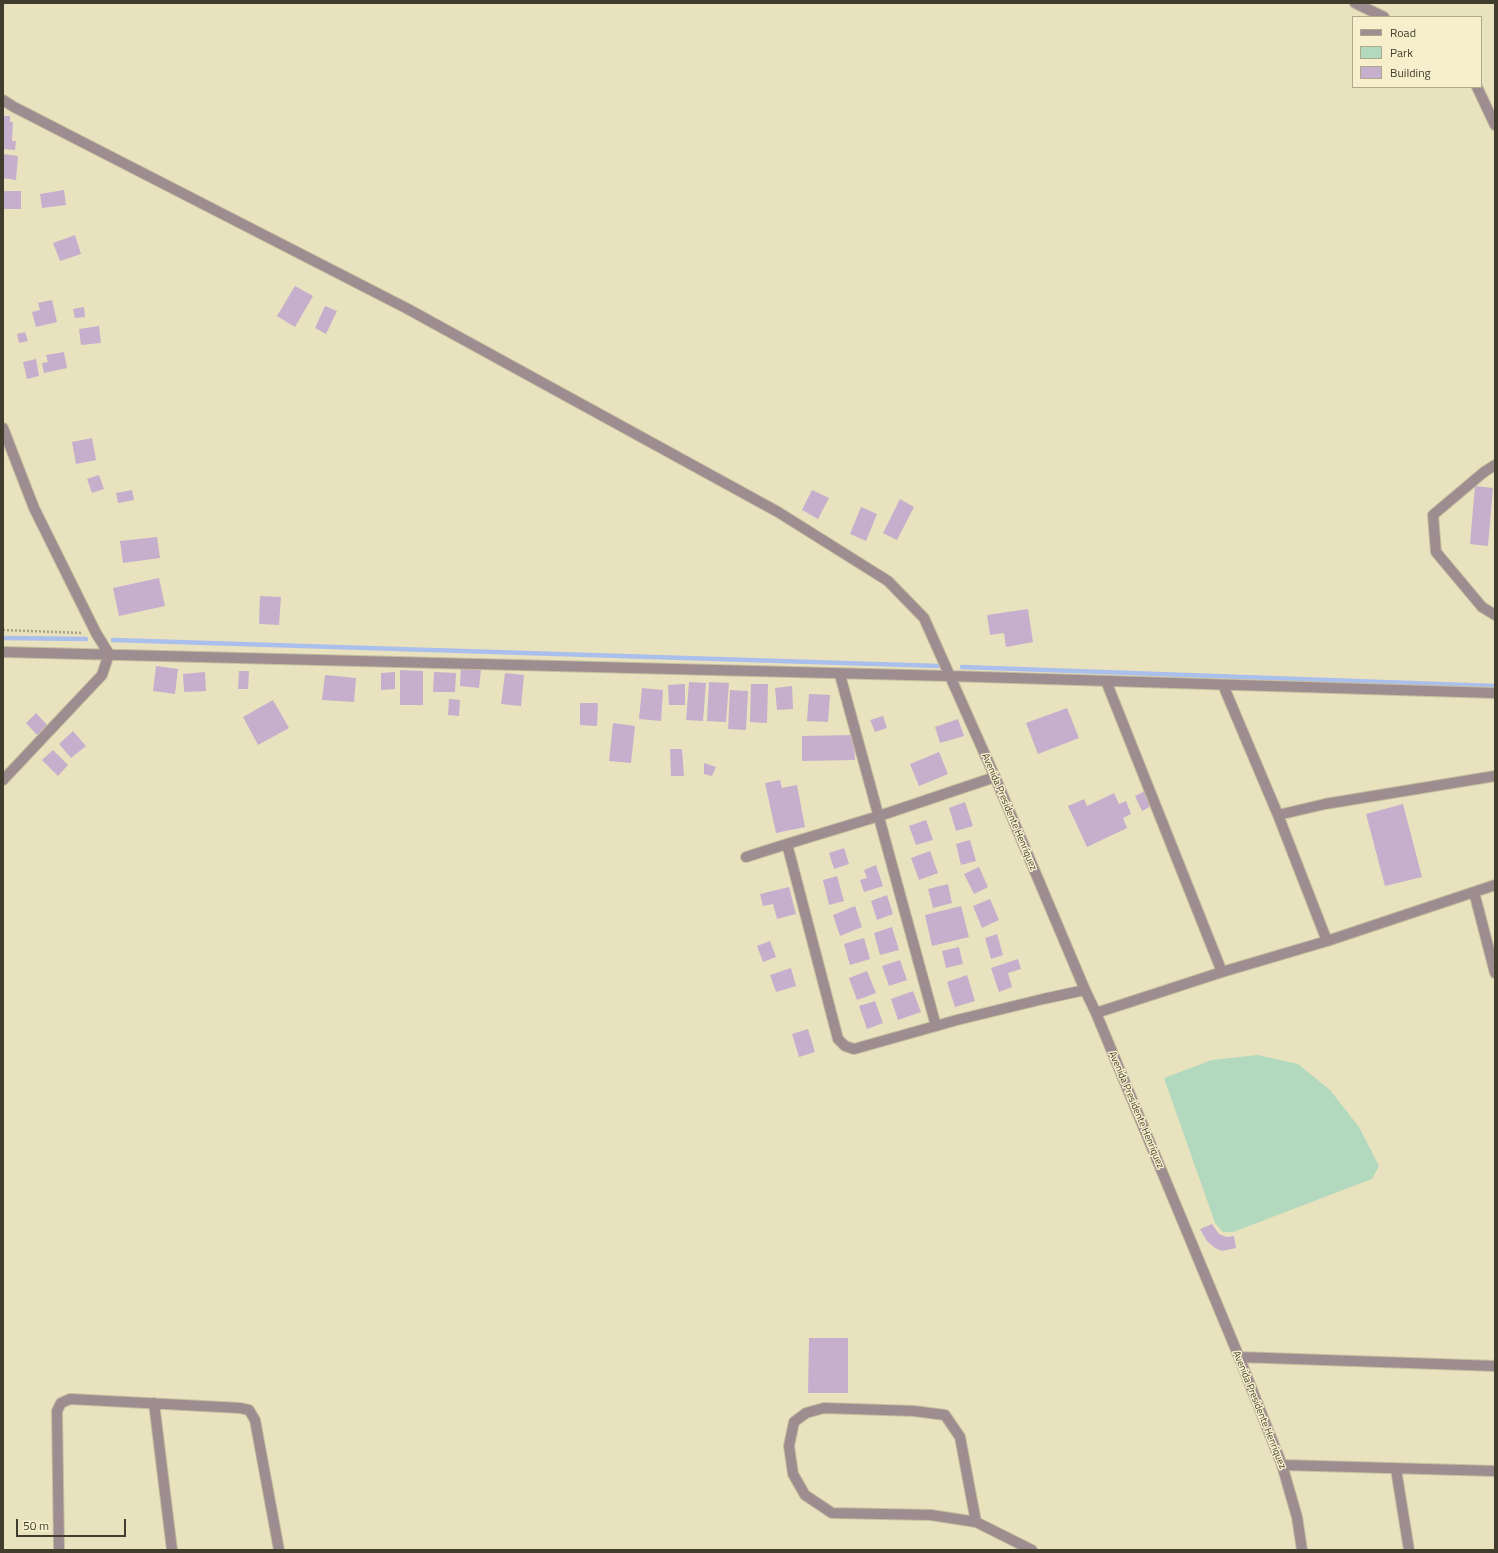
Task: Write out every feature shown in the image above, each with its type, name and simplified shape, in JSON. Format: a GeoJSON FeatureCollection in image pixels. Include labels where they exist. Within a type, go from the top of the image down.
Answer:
{"type":"FeatureCollection","features":[{"type":"Feature","properties":{"kind":"street"},"geometry":{"type":"LineString","coordinates":[[1356,3],[1382,16]]}},
{"type":"Feature","properties":{"kind":"street"},"geometry":{"type":"LineString","coordinates":[[1477,88],[1495,125]]}},
{"type":"Feature","properties":{"kind":"street","name":"Avenida Presidente Henríquez"},"geometry":{"type":"LineString","coordinates":[[3,100],[406,308],[778,512],[888,581],[924,618],[995,777],[1096,1013],[1239,1357],[1282,1465],[1297,1517],[1302,1550]]}},
{"type":"Feature","properties":{"kind":"street"},"geometry":{"type":"LineString","coordinates":[[3,428],[34,508],[96,633],[109,654]]}},
{"type":"Feature","properties":{"kind":"street"},"geometry":{"type":"LineString","coordinates":[[1495,465],[1484,472],[1433,515],[1436,552],[1482,607],[1495,615]]}},
{"type":"Feature","properties":{"kind":"street"},"geometry":{"type":"LineString","coordinates":[[3,652],[840,675],[950,676],[1495,693]]}},
{"type":"Feature","properties":{"kind":"street"},"geometry":{"type":"LineString","coordinates":[[3,780],[102,675],[109,654]]}},
{"type":"Feature","properties":{"kind":"street"},"geometry":{"type":"LineString","coordinates":[[840,675],[936,1026]]}},
{"type":"Feature","properties":{"kind":"street"},"geometry":{"type":"LineString","coordinates":[[1106,681],[1222,972]]}},
{"type":"Feature","properties":{"kind":"street"},"geometry":{"type":"LineString","coordinates":[[1223,685],[1278,815],[1327,941]]}},
{"type":"Feature","properties":{"kind":"street"},"geometry":{"type":"LineString","coordinates":[[1278,815],[1325,804],[1495,776]]}},
{"type":"Feature","properties":{"kind":"street"},"geometry":{"type":"LineString","coordinates":[[746,857],[879,816],[995,777]]}},
{"type":"Feature","properties":{"kind":"street"},"geometry":{"type":"LineString","coordinates":[[787,844],[838,1039],[845,1046],[854,1049],[936,1026],[1085,990]]}},
{"type":"Feature","properties":{"kind":"street"},"geometry":{"type":"LineString","coordinates":[[1096,1013],[1222,972],[1327,941],[1495,885]]}},
{"type":"Feature","properties":{"kind":"street"},"geometry":{"type":"LineString","coordinates":[[1474,892],[1495,973]]}},
{"type":"Feature","properties":{"kind":"street"},"geometry":{"type":"LineString","coordinates":[[1239,1357],[1495,1366]]}},
{"type":"Feature","properties":{"kind":"street"},"geometry":{"type":"LineString","coordinates":[[59,1550],[56,1411],[61,1403],[70,1399],[240,1408],[250,1410],[256,1420],[279,1550]]}},
{"type":"Feature","properties":{"kind":"street"},"geometry":{"type":"LineString","coordinates":[[154,1404],[172,1550]]}},
{"type":"Feature","properties":{"kind":"street"},"geometry":{"type":"LineString","coordinates":[[976,1522],[960,1437],[945,1415],[914,1411],[824,1408],[806,1413],[794,1422],[790,1446],[793,1474],[805,1495],[832,1513],[931,1515],[976,1522],[1032,1550]]}},
{"type":"Feature","properties":{"kind":"street"},"geometry":{"type":"LineString","coordinates":[[1282,1465],[1495,1472]]}},
{"type":"Feature","properties":{"kind":"street"},"geometry":{"type":"LineString","coordinates":[[1396,1469],[1409,1550]]}},
{"type":"Feature","properties":{"kind":"path"},"geometry":{"type":"LineString","coordinates":[[3,630],[96,633]]}},
{"type":"Feature","properties":{"kind":"green space"},"geometry":{"type":"Polygon","coordinates":[[[1258,1055],[1298,1064],[1330,1090],[1359,1127],[1379,1166],[1372,1179],[1233,1232],[1223,1232],[1215,1223],[1164,1078],[1212,1060],[1258,1055]]]}},
{"type":"Feature","properties":{"kind":"building"},"geometry":{"type":"Polygon","coordinates":[[[3,116],[10,116],[10,122],[13,122],[12,141],[16,141],[15,150],[3,149],[3,116]]]}},
{"type":"Feature","properties":{"kind":"building"},"geometry":{"type":"Polygon","coordinates":[[[3,154],[18,156],[16,180],[3,178],[3,154]]]}},
{"type":"Feature","properties":{"kind":"building"},"geometry":{"type":"Polygon","coordinates":[[[64,190],[66,205],[42,208],[40,194],[64,190]]]}},
{"type":"Feature","properties":{"kind":"building"},"geometry":{"type":"Polygon","coordinates":[[[3,191],[21,191],[21,209],[3,209],[3,191]]]}},
{"type":"Feature","properties":{"kind":"building"},"geometry":{"type":"Polygon","coordinates":[[[75,235],[81,254],[60,261],[53,243],[75,235]]]}},
{"type":"Feature","properties":{"kind":"building"},"geometry":{"type":"Polygon","coordinates":[[[295,286],[313,296],[295,327],[277,316],[295,286]]]}},
{"type":"Feature","properties":{"kind":"building"},"geometry":{"type":"Polygon","coordinates":[[[52,300],[57,322],[36,327],[32,312],[40,310],[38,303],[52,300]]]}},
{"type":"Feature","properties":{"kind":"building"},"geometry":{"type":"Polygon","coordinates":[[[325,306],[337,311],[326,334],[315,328],[325,306]]]}},
{"type":"Feature","properties":{"kind":"building"},"geometry":{"type":"Polygon","coordinates":[[[84,307],[85,317],[75,318],[73,309],[84,307]]]}},
{"type":"Feature","properties":{"kind":"building"},"geometry":{"type":"Polygon","coordinates":[[[99,326],[101,343],[81,345],[79,329],[99,326]]]}},
{"type":"Feature","properties":{"kind":"building"},"geometry":{"type":"Polygon","coordinates":[[[25,332],[28,341],[19,343],[17,334],[25,332]]]}},
{"type":"Feature","properties":{"kind":"building"},"geometry":{"type":"Polygon","coordinates":[[[64,352],[67,368],[44,373],[42,363],[48,362],[46,355],[64,352]]]}},
{"type":"Feature","properties":{"kind":"building"},"geometry":{"type":"Polygon","coordinates":[[[36,359],[39,376],[27,379],[23,362],[36,359]]]}},
{"type":"Feature","properties":{"kind":"building"},"geometry":{"type":"Polygon","coordinates":[[[92,438],[96,460],[76,464],[72,442],[92,438]]]}},
{"type":"Feature","properties":{"kind":"building"},"geometry":{"type":"Polygon","coordinates":[[[99,475],[104,489],[92,493],[87,479],[99,475]]]}},
{"type":"Feature","properties":{"kind":"building"},"geometry":{"type":"Polygon","coordinates":[[[1475,486],[1493,488],[1488,546],[1470,544],[1475,486]]]}},
{"type":"Feature","properties":{"kind":"building"},"geometry":{"type":"Polygon","coordinates":[[[132,490],[134,500],[118,503],[116,493],[132,490]]]}},
{"type":"Feature","properties":{"kind":"building"},"geometry":{"type":"Polygon","coordinates":[[[812,490],[829,498],[818,519],[802,510],[812,490]]]}},
{"type":"Feature","properties":{"kind":"building"},"geometry":{"type":"Polygon","coordinates":[[[900,499],[914,507],[897,540],[883,533],[900,499]]]}},
{"type":"Feature","properties":{"kind":"building"},"geometry":{"type":"Polygon","coordinates":[[[861,507],[877,514],[866,541],[850,534],[861,507]]]}},
{"type":"Feature","properties":{"kind":"building"},"geometry":{"type":"Polygon","coordinates":[[[157,537],[160,558],[123,563],[120,541],[157,537]]]}},
{"type":"Feature","properties":{"kind":"building"},"geometry":{"type":"Polygon","coordinates":[[[159,578],[165,606],[119,616],[113,588],[159,578]]]}},
{"type":"Feature","properties":{"kind":"building"},"geometry":{"type":"Polygon","coordinates":[[[260,596],[281,597],[279,625],[259,624],[260,596]]]}},
{"type":"Feature","properties":{"kind":"building"},"geometry":{"type":"Polygon","coordinates":[[[1028,609],[1033,642],[1006,647],[1004,633],[990,635],[987,615],[1028,609]]]}},
{"type":"Feature","properties":{"kind":"building"},"geometry":{"type":"Polygon","coordinates":[[[156,666],[178,669],[175,694],[153,691],[156,666]]]}},
{"type":"Feature","properties":{"kind":"building"},"geometry":{"type":"Polygon","coordinates":[[[461,667],[481,669],[479,688],[460,686],[461,667]]]}},
{"type":"Feature","properties":{"kind":"building"},"geometry":{"type":"Polygon","coordinates":[[[400,670],[423,671],[423,705],[400,705],[400,670]]]}},
{"type":"Feature","properties":{"kind":"building"},"geometry":{"type":"Polygon","coordinates":[[[239,671],[249,671],[248,689],[238,689],[239,671]]]}},
{"type":"Feature","properties":{"kind":"building"},"geometry":{"type":"Polygon","coordinates":[[[205,672],[206,691],[184,692],[183,674],[205,672]]]}},
{"type":"Feature","properties":{"kind":"building"},"geometry":{"type":"Polygon","coordinates":[[[395,672],[395,689],[381,690],[381,673],[395,672]]]}},
{"type":"Feature","properties":{"kind":"building"},"geometry":{"type":"Polygon","coordinates":[[[434,672],[456,673],[455,692],[433,692],[434,672]]]}},
{"type":"Feature","properties":{"kind":"building"},"geometry":{"type":"Polygon","coordinates":[[[505,673],[524,675],[521,706],[501,704],[505,673]]]}},
{"type":"Feature","properties":{"kind":"building"},"geometry":{"type":"Polygon","coordinates":[[[325,675],[356,678],[354,702],[322,700],[325,675]]]}},
{"type":"Feature","properties":{"kind":"building"},"geometry":{"type":"Polygon","coordinates":[[[689,682],[706,683],[703,721],[686,720],[689,682]]]}},
{"type":"Feature","properties":{"kind":"building"},"geometry":{"type":"Polygon","coordinates":[[[709,682],[729,683],[726,722],[707,721],[709,682]]]}},
{"type":"Feature","properties":{"kind":"building"},"geometry":{"type":"Polygon","coordinates":[[[685,684],[685,705],[669,705],[668,685],[685,684]]]}},
{"type":"Feature","properties":{"kind":"building"},"geometry":{"type":"Polygon","coordinates":[[[751,684],[768,684],[767,723],[750,722],[751,684]]]}},
{"type":"Feature","properties":{"kind":"building"},"geometry":{"type":"Polygon","coordinates":[[[792,686],[793,709],[777,710],[775,688],[792,686]]]}},
{"type":"Feature","properties":{"kind":"building"},"geometry":{"type":"Polygon","coordinates":[[[642,688],[663,690],[661,721],[639,719],[642,688]]]}},
{"type":"Feature","properties":{"kind":"building"},"geometry":{"type":"Polygon","coordinates":[[[730,690],[748,691],[746,730],[728,729],[730,690]]]}},
{"type":"Feature","properties":{"kind":"building"},"geometry":{"type":"Polygon","coordinates":[[[809,694],[830,695],[828,722],[807,721],[809,694]]]}},
{"type":"Feature","properties":{"kind":"building"},"geometry":{"type":"Polygon","coordinates":[[[449,699],[460,700],[459,716],[448,715],[449,699]]]}},
{"type":"Feature","properties":{"kind":"building"},"geometry":{"type":"Polygon","coordinates":[[[273,700],[289,728],[258,745],[243,717],[273,700]]]}},
{"type":"Feature","properties":{"kind":"building"},"geometry":{"type":"Polygon","coordinates":[[[580,703],[598,703],[597,726],[580,725],[580,703]]]}},
{"type":"Feature","properties":{"kind":"building"},"geometry":{"type":"Polygon","coordinates":[[[1067,708],[1079,738],[1038,754],[1026,723],[1067,708]]]}},
{"type":"Feature","properties":{"kind":"building"},"geometry":{"type":"Polygon","coordinates":[[[36,713],[48,726],[37,735],[26,723],[36,713]]]}},
{"type":"Feature","properties":{"kind":"building"},"geometry":{"type":"Polygon","coordinates":[[[883,716],[887,728],[875,732],[870,720],[883,716]]]}},
{"type":"Feature","properties":{"kind":"building"},"geometry":{"type":"Polygon","coordinates":[[[958,719],[964,736],[940,743],[935,727],[958,719]]]}},
{"type":"Feature","properties":{"kind":"building"},"geometry":{"type":"Polygon","coordinates":[[[613,723],[635,726],[631,763],[609,761],[613,723]]]}},
{"type":"Feature","properties":{"kind":"building"},"geometry":{"type":"Polygon","coordinates":[[[73,731],[86,746],[71,758],[59,744],[73,731]]]}},
{"type":"Feature","properties":{"kind":"building"},"geometry":{"type":"Polygon","coordinates":[[[854,735],[855,760],[802,761],[802,736],[854,735]]]}},
{"type":"Feature","properties":{"kind":"building"},"geometry":{"type":"Polygon","coordinates":[[[670,749],[682,749],[684,776],[671,776],[670,749]]]}},
{"type":"Feature","properties":{"kind":"building"},"geometry":{"type":"Polygon","coordinates":[[[53,750],[68,765],[58,776],[42,760],[53,750]]]}},
{"type":"Feature","properties":{"kind":"building"},"geometry":{"type":"Polygon","coordinates":[[[939,752],[948,774],[919,786],[910,764],[939,752]]]}},
{"type":"Feature","properties":{"kind":"building"},"geometry":{"type":"Polygon","coordinates":[[[704,763],[716,767],[712,776],[704,774],[704,763]]]}},
{"type":"Feature","properties":{"kind":"building"},"geometry":{"type":"Polygon","coordinates":[[[780,780],[782,788],[797,785],[805,827],[776,833],[765,783],[780,780]]]}},
{"type":"Feature","properties":{"kind":"building"},"geometry":{"type":"Polygon","coordinates":[[[1145,791],[1153,805],[1142,811],[1135,796],[1145,791]]]}},
{"type":"Feature","properties":{"kind":"building"},"geometry":{"type":"Polygon","coordinates":[[[1114,793],[1119,804],[1126,801],[1131,814],[1123,818],[1127,828],[1087,847],[1068,806],[1084,799],[1087,806],[1114,793]]]}},
{"type":"Feature","properties":{"kind":"building"},"geometry":{"type":"Polygon","coordinates":[[[965,802],[973,826],[956,831],[949,808],[965,802]]]}},
{"type":"Feature","properties":{"kind":"building"},"geometry":{"type":"Polygon","coordinates":[[[1403,804],[1422,877],[1385,886],[1366,814],[1403,804]]]}},
{"type":"Feature","properties":{"kind":"building"},"geometry":{"type":"Polygon","coordinates":[[[926,820],[933,840],[916,845],[909,826],[926,820]]]}},
{"type":"Feature","properties":{"kind":"building"},"geometry":{"type":"Polygon","coordinates":[[[970,840],[976,861],[961,865],[956,844],[970,840]]]}},
{"type":"Feature","properties":{"kind":"building"},"geometry":{"type":"Polygon","coordinates":[[[844,848],[849,864],[834,869],[829,853],[844,848]]]}},
{"type":"Feature","properties":{"kind":"building"},"geometry":{"type":"Polygon","coordinates":[[[930,851],[938,873],[919,880],[911,858],[930,851]]]}},
{"type":"Feature","properties":{"kind":"building"},"geometry":{"type":"Polygon","coordinates":[[[876,865],[883,886],[864,892],[860,880],[867,878],[864,870],[876,865]]]}},
{"type":"Feature","properties":{"kind":"building"},"geometry":{"type":"Polygon","coordinates":[[[979,867],[988,887],[974,894],[964,874],[979,867]]]}},
{"type":"Feature","properties":{"kind":"building"},"geometry":{"type":"Polygon","coordinates":[[[837,876],[844,901],[829,905],[823,880],[837,876]]]}},
{"type":"Feature","properties":{"kind":"building"},"geometry":{"type":"Polygon","coordinates":[[[948,884],[952,903],[933,908],[928,889],[948,884]]]}},
{"type":"Feature","properties":{"kind":"building"},"geometry":{"type":"Polygon","coordinates":[[[789,887],[796,914],[777,919],[773,904],[763,906],[760,894],[789,887]]]}},
{"type":"Feature","properties":{"kind":"building"},"geometry":{"type":"Polygon","coordinates":[[[887,895],[893,914],[877,920],[871,901],[887,895]]]}},
{"type":"Feature","properties":{"kind":"building"},"geometry":{"type":"Polygon","coordinates":[[[990,899],[999,920],[982,928],[973,906],[990,899]]]}},
{"type":"Feature","properties":{"kind":"building"},"geometry":{"type":"Polygon","coordinates":[[[855,906],[862,927],[840,936],[833,915],[855,906]]]}},
{"type":"Feature","properties":{"kind":"building"},"geometry":{"type":"Polygon","coordinates":[[[961,906],[969,937],[932,946],[925,915],[961,906]]]}},
{"type":"Feature","properties":{"kind":"building"},"geometry":{"type":"Polygon","coordinates":[[[892,927],[899,950],[880,955],[874,933],[892,927]]]}},
{"type":"Feature","properties":{"kind":"building"},"geometry":{"type":"Polygon","coordinates":[[[997,934],[1003,955],[991,959],[985,938],[997,934]]]}},
{"type":"Feature","properties":{"kind":"building"},"geometry":{"type":"Polygon","coordinates":[[[864,938],[870,959],[850,965],[844,944],[864,938]]]}},
{"type":"Feature","properties":{"kind":"building"},"geometry":{"type":"Polygon","coordinates":[[[770,941],[776,957],[763,962],[757,946],[770,941]]]}},
{"type":"Feature","properties":{"kind":"building"},"geometry":{"type":"Polygon","coordinates":[[[959,947],[963,964],[946,968],[942,951],[959,947]]]}},
{"type":"Feature","properties":{"kind":"building"},"geometry":{"type":"Polygon","coordinates":[[[1018,959],[1021,969],[1008,973],[1012,987],[999,992],[991,968],[1018,959]]]}},
{"type":"Feature","properties":{"kind":"building"},"geometry":{"type":"Polygon","coordinates":[[[900,960],[907,980],[889,986],[882,966],[900,960]]]}},
{"type":"Feature","properties":{"kind":"building"},"geometry":{"type":"Polygon","coordinates":[[[791,968],[796,986],[776,992],[770,975],[791,968]]]}},
{"type":"Feature","properties":{"kind":"building"},"geometry":{"type":"Polygon","coordinates":[[[867,971],[876,993],[857,1000],[849,978],[867,971]]]}},
{"type":"Feature","properties":{"kind":"building"},"geometry":{"type":"Polygon","coordinates":[[[967,975],[975,1001],[955,1007],[947,982],[967,975]]]}},
{"type":"Feature","properties":{"kind":"building"},"geometry":{"type":"Polygon","coordinates":[[[913,991],[921,1012],[898,1020],[891,999],[913,991]]]}},
{"type":"Feature","properties":{"kind":"building"},"geometry":{"type":"Polygon","coordinates":[[[875,1001],[883,1023],[867,1029],[859,1006],[875,1001]]]}},
{"type":"Feature","properties":{"kind":"building"},"geometry":{"type":"Polygon","coordinates":[[[808,1029],[815,1052],[799,1057],[792,1034],[808,1029]]]}},
{"type":"Feature","properties":{"kind":"building"},"geometry":{"type":"Polygon","coordinates":[[[1212,1224],[1219,1234],[1226,1237],[1234,1236],[1236,1248],[1222,1251],[1215,1248],[1207,1241],[1200,1229],[1212,1224]]]}},
{"type":"Feature","properties":{"kind":"building"},"geometry":{"type":"Polygon","coordinates":[[[809,1338],[848,1338],[848,1393],[808,1393],[809,1338]]]}},
{"type":"Feature","properties":{"kind":"waterway"},"geometry":{"type":"LineString","coordinates":[[3,638],[86,639]]}},
{"type":"Feature","properties":{"kind":"waterway"},"geometry":{"type":"LineString","coordinates":[[113,640],[939,666]]}},
{"type":"Feature","properties":{"kind":"waterway"},"geometry":{"type":"LineString","coordinates":[[962,667],[1495,686]]}}]}
